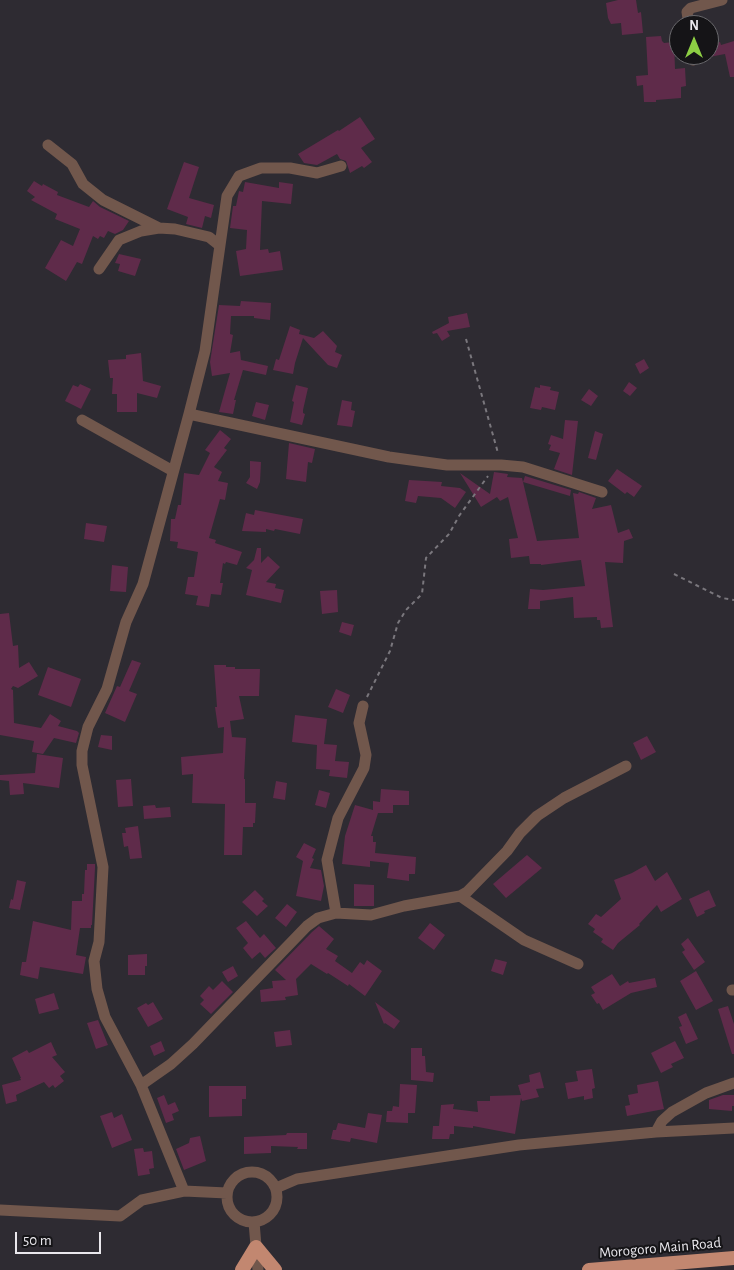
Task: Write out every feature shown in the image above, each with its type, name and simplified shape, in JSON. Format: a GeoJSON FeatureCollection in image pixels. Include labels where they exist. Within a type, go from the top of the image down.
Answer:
{"type":"FeatureCollection","features":[{"type":"Feature","properties":{"kind":"highway"},"geometry":{"type":"LineString","coordinates":[[242,1270],[256,1247],[275,1270]]}},
{"type":"Feature","properties":{"kind":"highway","name":"Morogoro Main Road"},"geometry":{"type":"LineString","coordinates":[[589,1270],[734,1258]]}},
{"type":"Feature","properties":{"kind":"street"},"geometry":{"type":"LineString","coordinates":[[687,15],[687,12],[691,8],[722,0]]}},
{"type":"Feature","properties":{"kind":"street"},"geometry":{"type":"LineString","coordinates":[[48,145],[72,164],[83,184],[104,200],[159,228]]}},
{"type":"Feature","properties":{"kind":"street"},"geometry":{"type":"LineString","coordinates":[[184,1190],[141,1085],[105,1017],[97,989],[94,961],[98,942],[103,867],[82,765],[82,752],[88,727],[106,689],[126,622],[143,584],[189,414],[204,351],[227,196],[239,176],[261,168],[290,168],[317,173],[341,166]]}},
{"type":"Feature","properties":{"kind":"street"},"geometry":{"type":"LineString","coordinates":[[100,269],[119,240],[141,231],[159,228],[174,229],[209,237],[220,246]]}},
{"type":"Feature","properties":{"kind":"street"},"geometry":{"type":"LineString","coordinates":[[189,414],[389,457],[447,466],[498,465],[524,467],[602,492]]}},
{"type":"Feature","properties":{"kind":"street"},"geometry":{"type":"LineString","coordinates":[[82,420],[173,471]]}},
{"type":"Feature","properties":{"kind":"street"},"geometry":{"type":"LineString","coordinates":[[336,913],[327,860],[338,818],[364,768],[366,754],[359,723],[363,706]]}},
{"type":"Feature","properties":{"kind":"street"},"geometry":{"type":"LineString","coordinates":[[141,1085],[193,1044],[307,926],[318,918],[336,913],[371,916],[404,906],[460,896],[468,892],[537,816],[564,798],[626,766]]}},
{"type":"Feature","properties":{"kind":"street"},"geometry":{"type":"LineString","coordinates":[[460,896],[524,940],[578,964]]}},
{"type":"Feature","properties":{"kind":"street"},"geometry":{"type":"LineString","coordinates":[[656,1132],[662,1121],[672,1112],[706,1093],[734,1083]]}},
{"type":"Feature","properties":{"kind":"street"},"geometry":{"type":"LineString","coordinates":[[276,1188],[297,1179],[520,1145],[656,1132],[734,1128]]}},
{"type":"Feature","properties":{"kind":"street"},"geometry":{"type":"LineString","coordinates":[[250,1172],[262,1174],[273,1182],[276,1188],[277,1201],[272,1213],[254,1222],[241,1220],[228,1206],[227,1193],[237,1176],[250,1172]]}},
{"type":"Feature","properties":{"kind":"street"},"geometry":{"type":"LineString","coordinates":[[0,1210],[120,1216],[142,1200],[184,1190],[227,1193]]}},
{"type":"Feature","properties":{"kind":"street"},"geometry":{"type":"LineString","coordinates":[[254,1222],[258,1270]]}},
{"type":"Feature","properties":{"kind":"path"},"geometry":{"type":"LineString","coordinates":[[363,706],[390,651],[398,623],[406,610],[422,594],[426,558],[449,534],[459,516],[498,465],[466,339]]}},
{"type":"Feature","properties":{"kind":"path"},"geometry":{"type":"LineString","coordinates":[[674,574],[722,598],[734,600]]}},
{"type":"Feature","properties":{"kind":"building"},"geometry":{"type":"Polygon","coordinates":[[[618,0],[636,0],[638,13],[641,12],[643,33],[622,35],[621,23],[611,24],[608,18],[606,3],[618,0]]]}},
{"type":"Feature","properties":{"kind":"building"},"geometry":{"type":"Polygon","coordinates":[[[661,36],[664,43],[669,42],[669,65],[675,65],[675,69],[685,68],[686,86],[681,87],[681,98],[644,102],[643,85],[637,86],[636,76],[648,75],[646,37],[661,36]]]}},
{"type":"Feature","properties":{"kind":"building"},"geometry":{"type":"Polygon","coordinates":[[[734,41],[734,77],[730,77],[725,54],[719,55],[719,42],[721,45],[734,41]]]}},
{"type":"Feature","properties":{"kind":"building"},"geometry":{"type":"Polygon","coordinates":[[[360,117],[375,139],[361,148],[372,162],[364,168],[362,166],[350,173],[346,161],[340,159],[337,154],[317,165],[304,163],[298,154],[360,117]]]}},
{"type":"Feature","properties":{"kind":"building"},"geometry":{"type":"Polygon","coordinates":[[[184,162],[199,167],[189,198],[214,205],[211,218],[205,216],[202,228],[186,224],[188,217],[167,209],[184,162]]]}},
{"type":"Feature","properties":{"kind":"building"},"geometry":{"type":"Polygon","coordinates":[[[34,181],[58,192],[57,195],[89,207],[93,201],[100,207],[129,221],[123,230],[115,234],[108,231],[104,238],[100,236],[98,239],[93,236],[82,264],[77,262],[66,281],[45,268],[61,240],[73,246],[80,229],[55,219],[57,214],[31,200],[35,197],[27,191],[34,181]]]}},
{"type":"Feature","properties":{"kind":"building"},"geometry":{"type":"Polygon","coordinates":[[[245,182],[279,188],[279,182],[293,184],[291,204],[262,201],[260,250],[268,249],[269,253],[280,251],[283,270],[240,276],[236,251],[246,249],[247,230],[230,228],[233,206],[236,206],[239,191],[243,192],[245,182]]]}},
{"type":"Feature","properties":{"kind":"building"},"geometry":{"type":"Polygon","coordinates":[[[119,254],[141,259],[135,276],[118,271],[120,264],[115,263],[119,254]]]}},
{"type":"Feature","properties":{"kind":"building"},"geometry":{"type":"Polygon","coordinates":[[[241,301],[271,303],[270,320],[254,318],[254,316],[231,316],[230,334],[233,335],[230,353],[240,351],[241,360],[268,366],[266,375],[243,370],[234,400],[236,400],[233,414],[219,412],[230,373],[212,376],[210,362],[219,305],[240,306],[241,301]]]}},
{"type":"Feature","properties":{"kind":"building"},"geometry":{"type":"Polygon","coordinates":[[[467,313],[470,327],[447,331],[450,336],[442,341],[437,333],[433,334],[432,332],[449,323],[448,317],[467,313]]]}},
{"type":"Feature","properties":{"kind":"building"},"geometry":{"type":"Polygon","coordinates":[[[290,326],[300,330],[299,334],[314,338],[323,331],[337,346],[335,352],[342,355],[337,368],[328,365],[303,338],[293,374],[273,370],[276,359],[279,360],[290,326]]]}},
{"type":"Feature","properties":{"kind":"building"},"geometry":{"type":"Polygon","coordinates":[[[141,353],[143,381],[161,386],[157,398],[137,393],[137,412],[117,412],[117,394],[112,394],[113,378],[110,378],[108,360],[126,359],[126,355],[141,353]]]}},
{"type":"Feature","properties":{"kind":"building"},"geometry":{"type":"Polygon","coordinates":[[[644,359],[649,368],[640,374],[635,364],[644,359]]]}},
{"type":"Feature","properties":{"kind":"building"},"geometry":{"type":"Polygon","coordinates":[[[629,382],[637,388],[630,396],[623,391],[629,382]]]}},
{"type":"Feature","properties":{"kind":"building"},"geometry":{"type":"Polygon","coordinates":[[[80,384],[91,389],[81,409],[65,401],[73,385],[78,387],[80,384]]]}},
{"type":"Feature","properties":{"kind":"building"},"geometry":{"type":"Polygon","coordinates":[[[296,385],[308,388],[302,425],[290,422],[296,385]]]}},
{"type":"Feature","properties":{"kind":"building"},"geometry":{"type":"Polygon","coordinates":[[[540,385],[551,387],[550,390],[559,392],[555,410],[542,407],[541,410],[530,408],[535,387],[540,388],[540,385]]]}},
{"type":"Feature","properties":{"kind":"building"},"geometry":{"type":"Polygon","coordinates":[[[589,389],[598,396],[591,406],[581,400],[589,389]]]}},
{"type":"Feature","properties":{"kind":"building"},"geometry":{"type":"Polygon","coordinates":[[[342,400],[352,402],[351,410],[355,411],[352,427],[337,425],[342,400]]]}},
{"type":"Feature","properties":{"kind":"building"},"geometry":{"type":"Polygon","coordinates":[[[256,402],[269,405],[265,420],[252,416],[256,402]]]}},
{"type":"Feature","properties":{"kind":"building"},"geometry":{"type":"Polygon","coordinates":[[[565,420],[578,421],[572,475],[554,469],[560,453],[549,450],[551,445],[548,444],[551,435],[563,439],[565,420]]]}},
{"type":"Feature","properties":{"kind":"building"},"geometry":{"type":"Polygon","coordinates":[[[220,430],[231,439],[224,448],[227,450],[214,467],[222,472],[218,481],[228,483],[225,500],[220,499],[209,538],[216,540],[215,543],[242,552],[237,565],[223,563],[220,583],[223,583],[221,595],[211,594],[209,607],[196,605],[198,596],[185,594],[188,577],[194,577],[198,552],[177,548],[178,542],[170,541],[171,519],[175,519],[178,505],[181,505],[184,473],[199,475],[210,453],[205,450],[220,430]]]}},
{"type":"Feature","properties":{"kind":"building"},"geometry":{"type":"Polygon","coordinates":[[[595,431],[603,434],[596,460],[588,458],[595,431]]]}},
{"type":"Feature","properties":{"kind":"building"},"geometry":{"type":"Polygon","coordinates":[[[289,443],[315,449],[312,463],[308,462],[306,482],[286,479],[289,443]]]}},
{"type":"Feature","properties":{"kind":"building"},"geometry":{"type":"Polygon","coordinates":[[[250,461],[261,462],[260,482],[257,489],[246,483],[250,477],[250,461]]]}},
{"type":"Feature","properties":{"kind":"building"},"geometry":{"type":"Polygon","coordinates":[[[617,469],[642,486],[634,497],[627,492],[625,494],[608,481],[617,469]]]}},
{"type":"Feature","properties":{"kind":"building"},"geometry":{"type":"Polygon","coordinates":[[[494,472],[508,474],[507,477],[522,478],[537,541],[579,538],[573,493],[578,494],[579,492],[596,498],[592,509],[611,505],[618,533],[629,529],[633,538],[624,541],[623,563],[605,562],[613,627],[601,628],[600,620],[597,620],[597,617],[574,618],[573,597],[540,601],[540,609],[528,609],[530,589],[543,590],[585,586],[581,560],[541,565],[530,564],[529,556],[511,558],[509,539],[518,538],[508,497],[500,501],[497,497],[481,507],[460,473],[490,494],[494,472]]]}},
{"type":"Feature","properties":{"kind":"building"},"geometry":{"type":"Polygon","coordinates":[[[525,476],[571,490],[570,496],[523,482],[525,476]]]}},
{"type":"Feature","properties":{"kind":"building"},"geometry":{"type":"Polygon","coordinates":[[[409,480],[442,482],[441,486],[460,488],[466,492],[455,508],[441,498],[418,496],[416,503],[405,501],[409,480]]]}},
{"type":"Feature","properties":{"kind":"building"},"geometry":{"type":"Polygon","coordinates":[[[255,510],[303,519],[300,534],[275,529],[274,531],[266,529],[266,532],[242,531],[246,513],[254,515],[255,510]]]}},
{"type":"Feature","properties":{"kind":"building"},"geometry":{"type":"Polygon","coordinates":[[[86,523],[107,526],[104,542],[84,539],[86,523]]]}},
{"type":"Feature","properties":{"kind":"building"},"geometry":{"type":"Polygon","coordinates":[[[257,548],[261,548],[261,563],[268,556],[280,567],[266,582],[276,584],[275,588],[284,590],[281,603],[246,595],[252,570],[246,568],[254,560],[257,548]]]}},
{"type":"Feature","properties":{"kind":"building"},"geometry":{"type":"Polygon","coordinates":[[[112,565],[128,567],[126,592],[110,591],[112,565]]]}},
{"type":"Feature","properties":{"kind":"building"},"geometry":{"type":"Polygon","coordinates":[[[337,590],[338,612],[322,614],[320,591],[337,590]]]}},
{"type":"Feature","properties":{"kind":"building"},"geometry":{"type":"Polygon","coordinates":[[[9,613],[13,646],[18,645],[19,668],[29,662],[38,676],[18,688],[13,686],[11,689],[13,690],[14,723],[41,728],[50,714],[61,721],[58,726],[79,733],[76,743],[54,738],[43,754],[32,752],[34,741],[0,735],[0,614],[9,613]]]}},
{"type":"Feature","properties":{"kind":"building"},"geometry":{"type":"Polygon","coordinates":[[[342,622],[354,625],[351,636],[339,632],[342,622]]]}},
{"type":"Feature","properties":{"kind":"building"},"geometry":{"type":"Polygon","coordinates":[[[132,660],[141,663],[129,691],[137,694],[125,722],[105,713],[117,686],[120,687],[132,660]]]}},
{"type":"Feature","properties":{"kind":"building"},"geometry":{"type":"Polygon","coordinates":[[[214,665],[226,665],[226,667],[235,667],[235,669],[260,669],[259,696],[239,696],[244,719],[230,721],[232,737],[246,738],[245,803],[256,803],[253,827],[243,827],[242,855],[224,855],[225,804],[192,803],[193,774],[182,775],[181,757],[223,753],[224,727],[218,728],[215,707],[217,707],[214,665]]]}},
{"type":"Feature","properties":{"kind":"building"},"geometry":{"type":"Polygon","coordinates":[[[48,667],[81,679],[71,707],[38,695],[48,667]]]}},
{"type":"Feature","properties":{"kind":"building"},"geometry":{"type":"Polygon","coordinates":[[[336,689],[350,695],[343,713],[328,707],[336,689]]]}},
{"type":"Feature","properties":{"kind":"building"},"geometry":{"type":"Polygon","coordinates":[[[295,715],[327,719],[324,744],[337,745],[335,761],[349,762],[347,778],[329,776],[330,770],[316,769],[317,745],[292,742],[295,715]]]}},
{"type":"Feature","properties":{"kind":"building"},"geometry":{"type":"Polygon","coordinates":[[[101,735],[112,736],[112,750],[98,747],[101,735]]]}},
{"type":"Feature","properties":{"kind":"building"},"geometry":{"type":"Polygon","coordinates":[[[647,736],[656,752],[641,760],[633,743],[647,736]]]}},
{"type":"Feature","properties":{"kind":"building"},"geometry":{"type":"Polygon","coordinates":[[[37,754],[63,758],[59,788],[23,783],[24,794],[10,795],[9,781],[0,780],[0,775],[35,773],[37,754]]]}},
{"type":"Feature","properties":{"kind":"building"},"geometry":{"type":"Polygon","coordinates":[[[131,779],[133,806],[118,807],[116,780],[131,779]]]}},
{"type":"Feature","properties":{"kind":"building"},"geometry":{"type":"Polygon","coordinates":[[[276,781],[287,783],[285,800],[273,798],[276,781]]]}},
{"type":"Feature","properties":{"kind":"building"},"geometry":{"type":"Polygon","coordinates":[[[381,789],[409,791],[409,805],[393,805],[393,813],[378,813],[371,836],[373,836],[373,842],[376,842],[375,853],[416,857],[415,874],[409,874],[409,881],[387,878],[389,863],[370,861],[370,867],[342,864],[345,836],[355,805],[373,810],[373,801],[380,802],[381,789]]]}},
{"type":"Feature","properties":{"kind":"building"},"geometry":{"type":"Polygon","coordinates":[[[319,790],[330,793],[326,808],[315,805],[319,790]]]}},
{"type":"Feature","properties":{"kind":"building"},"geometry":{"type":"Polygon","coordinates":[[[155,805],[156,808],[170,807],[171,817],[144,819],[143,806],[155,805]]]}},
{"type":"Feature","properties":{"kind":"building"},"geometry":{"type":"Polygon","coordinates":[[[138,826],[142,858],[130,859],[128,846],[124,847],[122,833],[126,833],[125,828],[138,826]]]}},
{"type":"Feature","properties":{"kind":"building"},"geometry":{"type":"Polygon","coordinates":[[[304,843],[316,849],[310,868],[321,870],[324,886],[321,901],[296,896],[303,861],[296,857],[304,843]]]}},
{"type":"Feature","properties":{"kind":"building"},"geometry":{"type":"Polygon","coordinates":[[[527,855],[542,868],[506,898],[493,884],[527,855]]]}},
{"type":"Feature","properties":{"kind":"building"},"geometry":{"type":"Polygon","coordinates":[[[87,864],[95,864],[95,868],[92,925],[91,928],[80,928],[76,955],[86,957],[83,974],[40,967],[38,979],[20,975],[22,962],[26,962],[33,921],[71,930],[72,901],[82,901],[87,864]]]}},
{"type":"Feature","properties":{"kind":"building"},"geometry":{"type":"Polygon","coordinates":[[[646,865],[655,881],[667,872],[682,899],[661,912],[657,905],[640,925],[618,943],[613,950],[601,942],[603,939],[593,932],[595,929],[588,924],[596,914],[601,917],[621,899],[614,880],[646,865]]]}},
{"type":"Feature","properties":{"kind":"building"},"geometry":{"type":"Polygon","coordinates":[[[17,880],[26,882],[20,910],[9,908],[11,899],[13,900],[17,880]]]}},
{"type":"Feature","properties":{"kind":"building"},"geometry":{"type":"Polygon","coordinates":[[[354,884],[374,885],[374,906],[354,906],[354,884]]]}},
{"type":"Feature","properties":{"kind":"building"},"geometry":{"type":"Polygon","coordinates":[[[255,890],[264,899],[262,901],[268,906],[257,916],[242,902],[255,890]]]}},
{"type":"Feature","properties":{"kind":"building"},"geometry":{"type":"Polygon","coordinates":[[[709,890],[716,906],[704,911],[705,913],[697,917],[689,899],[709,890]]]}},
{"type":"Feature","properties":{"kind":"building"},"geometry":{"type":"Polygon","coordinates":[[[287,904],[297,912],[286,927],[275,918],[287,904]]]}},
{"type":"Feature","properties":{"kind":"building"},"geometry":{"type":"Polygon","coordinates":[[[246,921],[260,938],[264,934],[276,948],[265,958],[260,952],[252,959],[243,948],[248,943],[236,928],[246,921]]]}},
{"type":"Feature","properties":{"kind":"building"},"geometry":{"type":"Polygon","coordinates":[[[430,923],[445,935],[434,950],[418,938],[430,923]]]}},
{"type":"Feature","properties":{"kind":"building"},"geometry":{"type":"Polygon","coordinates":[[[319,926],[334,939],[326,949],[338,956],[335,961],[352,973],[360,962],[364,965],[367,960],[382,971],[365,996],[349,984],[348,986],[311,964],[296,979],[298,995],[285,997],[286,1000],[261,1002],[260,990],[273,988],[272,981],[286,980],[275,970],[319,926]]]}},
{"type":"Feature","properties":{"kind":"building"},"geometry":{"type":"Polygon","coordinates":[[[688,938],[705,962],[694,970],[682,952],[685,950],[681,944],[688,938]]]}},
{"type":"Feature","properties":{"kind":"building"},"geometry":{"type":"Polygon","coordinates":[[[147,954],[145,975],[128,975],[128,955],[147,954]]]}},
{"type":"Feature","properties":{"kind":"building"},"geometry":{"type":"Polygon","coordinates":[[[495,959],[507,962],[503,975],[491,971],[495,959]]]}},
{"type":"Feature","properties":{"kind":"building"},"geometry":{"type":"Polygon","coordinates":[[[233,966],[238,976],[228,982],[222,972],[233,966]]]}},
{"type":"Feature","properties":{"kind":"building"},"geometry":{"type":"Polygon","coordinates":[[[696,971],[713,1001],[696,1010],[680,981],[696,971]]]}},
{"type":"Feature","properties":{"kind":"building"},"geometry":{"type":"Polygon","coordinates":[[[612,974],[620,986],[628,981],[629,983],[655,978],[657,987],[631,993],[603,1010],[591,995],[595,993],[591,987],[612,974]]]}},
{"type":"Feature","properties":{"kind":"building"},"geometry":{"type":"Polygon","coordinates":[[[222,981],[233,992],[211,1014],[200,1004],[204,1000],[200,996],[209,986],[213,990],[222,981]]]}},
{"type":"Feature","properties":{"kind":"building"},"geometry":{"type":"Polygon","coordinates":[[[54,993],[59,1009],[39,1014],[35,999],[54,993]]]}},
{"type":"Feature","properties":{"kind":"building"},"geometry":{"type":"Polygon","coordinates":[[[153,1002],[163,1019],[148,1027],[137,1008],[146,1003],[148,1005],[153,1002]]]}},
{"type":"Feature","properties":{"kind":"building"},"geometry":{"type":"Polygon","coordinates":[[[375,1002],[400,1021],[394,1029],[384,1024],[375,1002]]]}},
{"type":"Feature","properties":{"kind":"building"},"geometry":{"type":"Polygon","coordinates":[[[728,1006],[734,1024],[734,1054],[732,1054],[718,1009],[728,1006]]]}},
{"type":"Feature","properties":{"kind":"building"},"geometry":{"type":"Polygon","coordinates":[[[686,1013],[698,1039],[686,1044],[679,1027],[682,1026],[678,1017],[686,1013]]]}},
{"type":"Feature","properties":{"kind":"building"},"geometry":{"type":"Polygon","coordinates":[[[98,1020],[108,1045],[96,1049],[87,1023],[98,1020]]]}},
{"type":"Feature","properties":{"kind":"building"},"geometry":{"type":"Polygon","coordinates":[[[290,1030],[292,1045],[276,1047],[274,1032],[290,1030]]]}},
{"type":"Feature","properties":{"kind":"building"},"geometry":{"type":"Polygon","coordinates":[[[161,1041],[165,1051],[154,1056],[150,1046],[161,1041]]]}},
{"type":"Feature","properties":{"kind":"building"},"geometry":{"type":"Polygon","coordinates":[[[675,1041],[684,1058],[671,1064],[673,1067],[661,1073],[651,1053],[675,1041]]]}},
{"type":"Feature","properties":{"kind":"building"},"geometry":{"type":"Polygon","coordinates":[[[51,1042],[57,1055],[52,1057],[65,1072],[60,1076],[64,1081],[55,1088],[53,1085],[49,1088],[44,1082],[16,1095],[17,1101],[6,1104],[2,1085],[21,1080],[12,1058],[27,1050],[29,1053],[51,1042]]]}},
{"type":"Feature","properties":{"kind":"building"},"geometry":{"type":"Polygon","coordinates":[[[411,1048],[422,1048],[422,1056],[425,1056],[426,1072],[434,1073],[433,1082],[411,1080],[411,1048]]]}},
{"type":"Feature","properties":{"kind":"building"},"geometry":{"type":"Polygon","coordinates":[[[592,1069],[595,1088],[592,1089],[593,1098],[584,1100],[584,1096],[568,1099],[565,1083],[578,1081],[576,1071],[592,1069]]]}},
{"type":"Feature","properties":{"kind":"building"},"geometry":{"type":"Polygon","coordinates":[[[540,1072],[544,1088],[536,1089],[539,1097],[522,1101],[521,1098],[515,1134],[473,1126],[473,1128],[454,1126],[454,1134],[450,1134],[449,1139],[432,1139],[433,1126],[439,1126],[441,1105],[454,1104],[453,1109],[478,1112],[477,1101],[490,1101],[490,1096],[521,1095],[518,1085],[530,1082],[529,1075],[540,1072]]]}},
{"type":"Feature","properties":{"kind":"building"},"geometry":{"type":"Polygon","coordinates":[[[658,1081],[664,1109],[627,1116],[625,1106],[630,1105],[628,1095],[638,1093],[637,1085],[658,1081]]]}},
{"type":"Feature","properties":{"kind":"building"},"geometry":{"type":"Polygon","coordinates":[[[400,1084],[417,1085],[415,1113],[408,1113],[408,1123],[386,1122],[387,1111],[392,1111],[393,1106],[399,1107],[400,1084]]]}},
{"type":"Feature","properties":{"kind":"building"},"geometry":{"type":"Polygon","coordinates":[[[209,1086],[246,1086],[246,1099],[242,1099],[242,1116],[209,1117],[209,1086]]]}},
{"type":"Feature","properties":{"kind":"building"},"geometry":{"type":"Polygon","coordinates":[[[164,1095],[168,1105],[175,1102],[179,1111],[172,1114],[174,1120],[166,1123],[157,1098],[164,1095]]]}},
{"type":"Feature","properties":{"kind":"building"},"geometry":{"type":"Polygon","coordinates":[[[723,1095],[734,1095],[732,1111],[709,1109],[709,1100],[723,1095]]]}},
{"type":"Feature","properties":{"kind":"building"},"geometry":{"type":"Polygon","coordinates":[[[112,1112],[114,1118],[122,1114],[132,1140],[112,1148],[100,1116],[112,1112]]]}},
{"type":"Feature","properties":{"kind":"building"},"geometry":{"type":"Polygon","coordinates":[[[368,1113],[382,1115],[377,1143],[351,1138],[350,1142],[331,1139],[333,1130],[336,1130],[338,1123],[365,1128],[368,1113]]]}},
{"type":"Feature","properties":{"kind":"building"},"geometry":{"type":"Polygon","coordinates":[[[287,1133],[307,1133],[307,1149],[271,1146],[271,1153],[244,1154],[244,1137],[286,1135],[287,1133]]]}},
{"type":"Feature","properties":{"kind":"building"},"geometry":{"type":"Polygon","coordinates":[[[200,1136],[206,1161],[184,1170],[176,1149],[189,1143],[190,1138],[200,1136]]]}},
{"type":"Feature","properties":{"kind":"building"},"geometry":{"type":"Polygon","coordinates":[[[143,1148],[144,1152],[152,1151],[154,1168],[149,1169],[150,1174],[138,1176],[134,1149],[143,1148]]]}}]}
